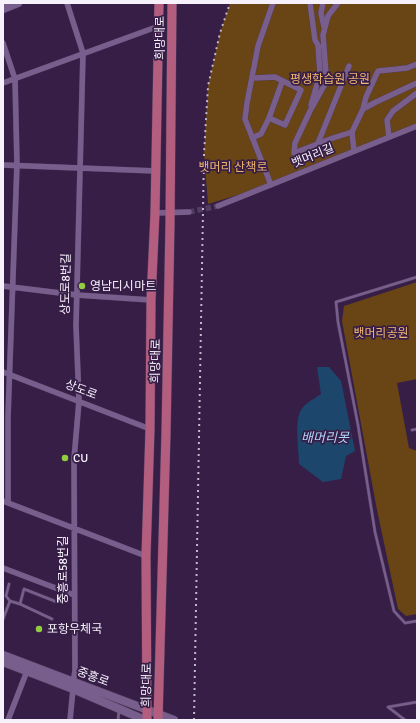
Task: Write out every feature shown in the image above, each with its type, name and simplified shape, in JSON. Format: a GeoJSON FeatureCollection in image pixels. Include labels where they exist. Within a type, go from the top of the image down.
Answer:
{"type":"FeatureCollection","features":[{"type":"Feature","properties":{"kind":"main road"},"geometry":{"type":"LineString","coordinates":[[3,9],[18,3]]}},
{"type":"Feature","properties":{"kind":"main road","name":"희망대로"},"geometry":{"type":"LineString","coordinates":[[146,720],[148,710],[146,556],[150,429],[150,300],[155,213],[159,3]]}},
{"type":"Feature","properties":{"kind":"main road","name":"희망대로"},"geometry":{"type":"LineString","coordinates":[[158,718],[171,214],[172,4]]}},
{"type":"Feature","properties":{"kind":"main road","name":"중흥로"},"geometry":{"type":"LineString","coordinates":[[3,655],[146,720]]}},
{"type":"Feature","properties":{"kind":"main road","name":"중흥로"},"geometry":{"type":"LineString","coordinates":[[3,662],[148,710],[158,718],[174,720]]}},
{"type":"Feature","properties":{"kind":"street","name":"상도로8번길"},"geometry":{"type":"LineString","coordinates":[[67,3],[83,53],[76,326],[79,401]]}},
{"type":"Feature","properties":{"kind":"street"},"geometry":{"type":"LineString","coordinates":[[271,185],[245,119],[258,46],[274,3]]}},
{"type":"Feature","properties":{"kind":"street"},"geometry":{"type":"LineString","coordinates":[[310,3],[315,40],[325,56]]}},
{"type":"Feature","properties":{"kind":"street"},"geometry":{"type":"LineString","coordinates":[[323,3],[321,13],[325,29]]}},
{"type":"Feature","properties":{"kind":"street"},"geometry":{"type":"LineString","coordinates":[[338,3],[328,16],[323,35],[326,74],[324,86],[295,142],[294,154],[318,143],[352,132]]}},
{"type":"Feature","properties":{"kind":"street","name":"희망대로"},"geometry":{"type":"LineString","coordinates":[[83,53],[158,26]]}},
{"type":"Feature","properties":{"kind":"street"},"geometry":{"type":"LineString","coordinates":[[3,43],[15,79],[16,164],[12,286],[6,373],[5,502]]}},
{"type":"Feature","properties":{"kind":"street"},"geometry":{"type":"LineString","coordinates":[[310,111],[309,110],[320,74],[318,45]]}},
{"type":"Feature","properties":{"kind":"street"},"geometry":{"type":"LineString","coordinates":[[3,83],[83,53]]}},
{"type":"Feature","properties":{"kind":"street"},"geometry":{"type":"LineString","coordinates":[[354,151],[352,132],[378,71],[407,68],[417,64]]}},
{"type":"Feature","properties":{"kind":"street"},"geometry":{"type":"LineString","coordinates":[[318,143],[349,66]]}},
{"type":"Feature","properties":{"kind":"street"},"geometry":{"type":"LineString","coordinates":[[252,78],[275,77],[282,82],[301,90],[285,125],[269,118]]}},
{"type":"Feature","properties":{"kind":"street"},"geometry":{"type":"LineString","coordinates":[[252,138],[261,134],[269,118],[282,82]]}},
{"type":"Feature","properties":{"kind":"street"},"geometry":{"type":"LineString","coordinates":[[363,109],[417,83]]}},
{"type":"Feature","properties":{"kind":"street"},"geometry":{"type":"LineString","coordinates":[[389,137],[387,120],[393,111],[417,93]]}},
{"type":"Feature","properties":{"kind":"street","name":"뱃머리길"},"geometry":{"type":"LineString","coordinates":[[218,206],[417,126]]}},
{"type":"Feature","properties":{"kind":"street"},"geometry":{"type":"LineString","coordinates":[[3,165],[16,164],[50,167],[156,171]]}},
{"type":"Feature","properties":{"kind":"street"},"geometry":{"type":"LineString","coordinates":[[155,213],[171,214],[189,212]]}},
{"type":"Feature","properties":{"kind":"street"},"geometry":{"type":"LineString","coordinates":[[3,286],[77,295],[150,300]]}},
{"type":"Feature","properties":{"kind":"street","name":"상도로"},"geometry":{"type":"LineString","coordinates":[[6,373],[150,429]]}},
{"type":"Feature","properties":{"kind":"street","name":"중흥로58번길"},"geometry":{"type":"LineString","coordinates":[[70,720],[75,671],[74,459],[79,401]]}},
{"type":"Feature","properties":{"kind":"street","name":"중흥로58번길"},"geometry":{"type":"LineString","coordinates":[[5,502],[146,556]]}},
{"type":"Feature","properties":{"kind":"street"},"geometry":{"type":"LineString","coordinates":[[3,568],[74,595]]}},
{"type":"Feature","properties":{"kind":"street"},"geometry":{"type":"LineString","coordinates":[[8,720],[27,671]]}},
{"type":"Feature","properties":{"kind":"lane"},"geometry":{"type":"LineString","coordinates":[[417,277],[336,302],[338,322],[358,425],[375,532],[394,611],[405,623],[417,621]]}},
{"type":"Feature","properties":{"kind":"lane"},"geometry":{"type":"LineString","coordinates":[[412,430],[417,429]]}},
{"type":"Feature","properties":{"kind":"lane"},"geometry":{"type":"LineString","coordinates":[[9,584],[6,596],[10,601],[52,619]]}},
{"type":"Feature","properties":{"kind":"lane"},"geometry":{"type":"LineString","coordinates":[[20,604],[24,589],[57,602]]}},
{"type":"Feature","properties":{"kind":"lane"},"geometry":{"type":"LineString","coordinates":[[3,619],[10,601]]}},
{"type":"Feature","properties":{"kind":"lane"},"geometry":{"type":"LineString","coordinates":[[405,720],[388,706],[417,702]]}},
{"type":"Feature","properties":{"kind":"lane"},"geometry":{"type":"LineString","coordinates":[[118,720],[119,709]]}},
{"type":"Feature","properties":{"kind":"green space","name":"평생학습원 공원"},"geometry":{"type":"Polygon","coordinates":[[[230,3],[417,3],[417,126],[271,185],[208,204],[204,154],[208,86],[220,33],[230,3]]]}},
{"type":"Feature","properties":{"kind":"green space","name":"뱃머리공원"},"geometry":{"type":"Polygon","coordinates":[[[417,282],[417,379],[397,383],[409,448],[417,451],[417,614],[406,616],[398,609],[377,510],[342,321],[344,306],[417,282]]]}},
{"type":"Feature","properties":{"kind":"water","name":"배머리못"},"geometry":{"type":"Polygon","coordinates":[[[317,367],[329,367],[341,381],[355,451],[346,456],[341,479],[323,482],[299,464],[297,436],[298,421],[301,410],[307,403],[321,394],[317,367]]]}},
{"type":"Feature","properties":{"kind":"tunnel"},"geometry":{"type":"LineString","coordinates":[[189,212],[218,206]]}},
{"type":"Feature","properties":{"kind":"railway"},"geometry":{"type":"LineString","coordinates":[[194,720],[204,154],[208,86],[220,33],[230,3]]}},
{"type":"Feature","properties":{"kind":"place","name":"영남디시마트"},"geometry":{"type":"Point","coordinates":[82,286]}},
{"type":"Feature","properties":{"kind":"place","name":"CU"},"geometry":{"type":"Point","coordinates":[65,458]}},
{"type":"Feature","properties":{"kind":"place","name":"포항우체국"},"geometry":{"type":"Point","coordinates":[39,629]}},
{"type":"Feature","properties":{"kind":"park label","name":"뱃머리 산책로"},"geometry":{"type":"Point","coordinates":[233,167]}}]}
